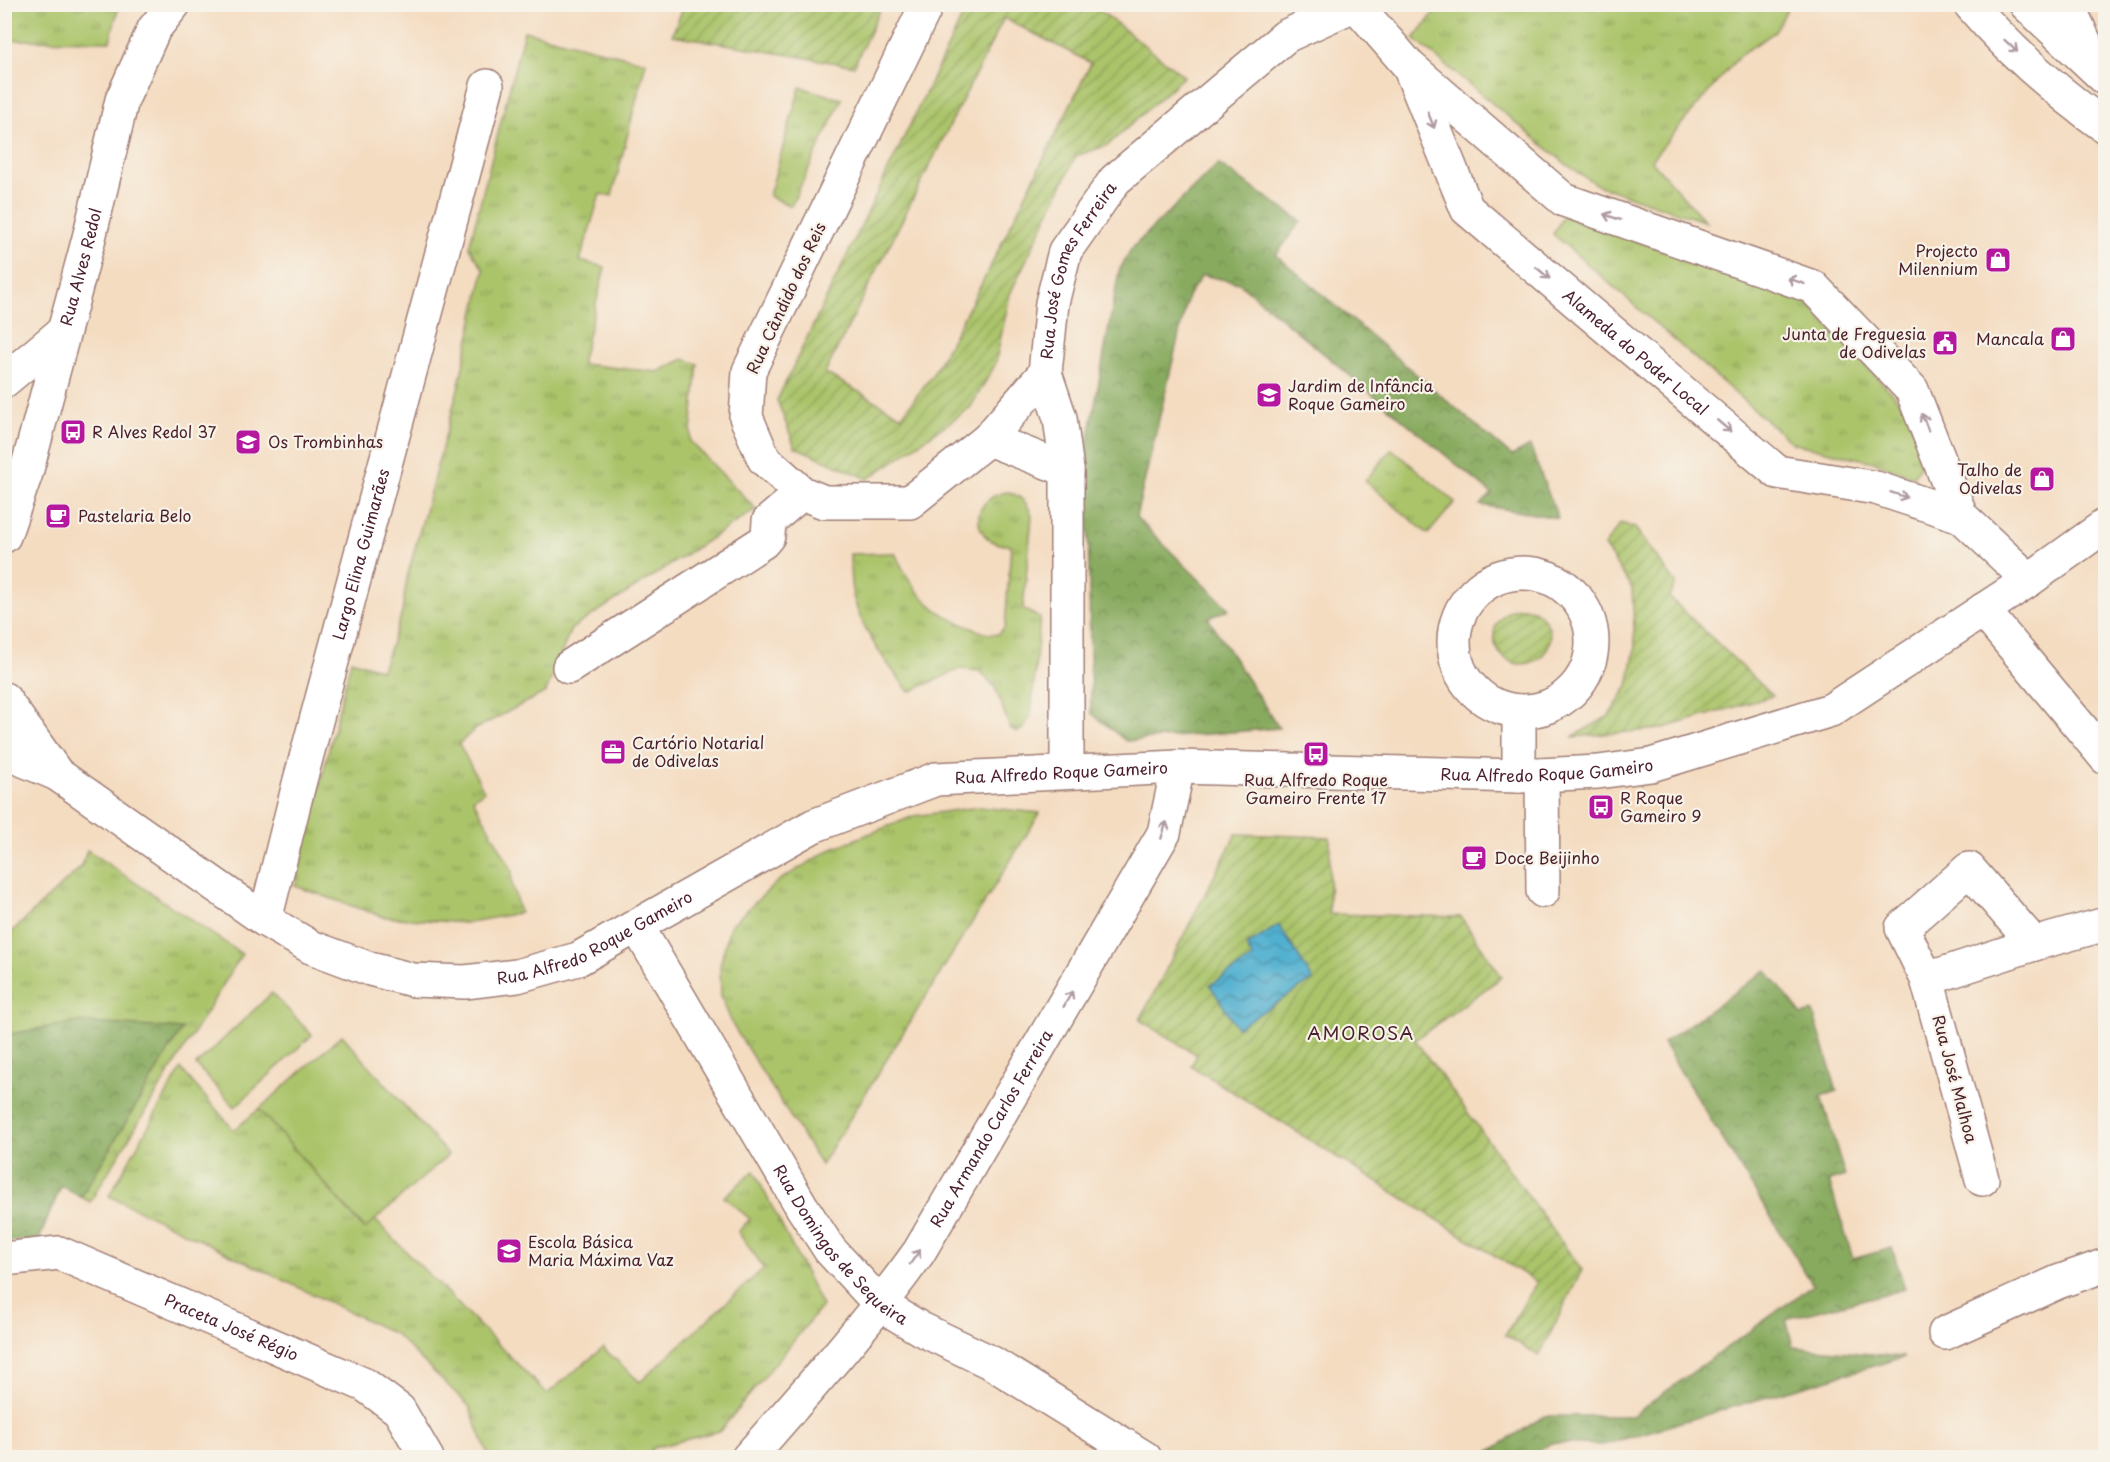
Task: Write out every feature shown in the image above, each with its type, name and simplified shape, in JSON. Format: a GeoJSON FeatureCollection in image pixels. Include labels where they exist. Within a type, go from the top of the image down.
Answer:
{"type":"FeatureCollection","features":[{"type":"Feature","properties":{"kind":"street","name":"Rua Cândido dos Reis"},"geometry":{"type":"LineString","coordinates":[[927,4],[749,370],[746,417],[765,459],[802,493],[824,502],[910,502],[988,440],[1045,373]]}},
{"type":"Feature","properties":{"kind":"street"},"geometry":{"type":"LineString","coordinates":[[1970,4],[1986,23],[2070,102],[2106,127]]}},
{"type":"Feature","properties":{"kind":"street"},"geometry":{"type":"LineString","coordinates":[[2026,4],[2102,75]]}},
{"type":"Feature","properties":{"kind":"street"},"geometry":{"type":"LineString","coordinates":[[2073,4],[2073,14],[2102,75]]}},
{"type":"Feature","properties":{"kind":"street","name":"Alameda do Poder Local"},"geometry":{"type":"LineString","coordinates":[[1356,5],[1409,66],[1564,200],[1813,287],[1912,390],[1961,516]]}},
{"type":"Feature","properties":{"kind":"street","name":"Rua José Gomes Ferreira"},"geometry":{"type":"LineString","coordinates":[[1066,771],[1066,470],[1060,418],[1045,373],[1052,303],[1065,251],[1115,180],[1286,36],[1356,5]]}},
{"type":"Feature","properties":{"kind":"street","name":"Rua Alves Redol"},"geometry":{"type":"LineString","coordinates":[[4,536],[26,473],[122,100],[160,12]]}},
{"type":"Feature","properties":{"kind":"street","name":"Alameda do Poder Local"},"geometry":{"type":"LineString","coordinates":[[1409,66],[1467,209],[1777,472],[1876,488],[1961,516],[2029,580]]}},
{"type":"Feature","properties":{"kind":"street","name":"Largo Elina Guimarães"},"geometry":{"type":"LineString","coordinates":[[265,920],[302,772],[487,86]]}},
{"type":"Feature","properties":{"kind":"street"},"geometry":{"type":"LineString","coordinates":[[4,381],[64,331]]}},
{"type":"Feature","properties":{"kind":"street"},"geometry":{"type":"LineString","coordinates":[[988,440],[1066,470]]}},
{"type":"Feature","properties":{"kind":"street"},"geometry":{"type":"LineString","coordinates":[[569,667],[763,542],[768,536],[769,521],[802,493]]}},
{"type":"Feature","properties":{"kind":"street","name":"Rua Alfredo Roque Gameiro"},"geometry":{"type":"LineString","coordinates":[[4,752],[57,774],[265,920],[311,946],[370,969],[413,980],[465,982],[516,976],[579,959],[813,826],[936,779],[1178,767],[1531,775],[1598,772],[1651,765],[1831,710],[2029,580],[2106,525]]}},
{"type":"Feature","properties":{"kind":"street"},"geometry":{"type":"LineString","coordinates":[[1511,573],[1533,573],[1555,579],[1572,593],[1585,611],[1592,632],[1592,652],[1586,672],[1574,689],[1558,702],[1539,709],[1519,711],[1497,706],[1471,686],[1464,677],[1456,656],[1455,634],[1460,613],[1473,595],[1490,581],[1511,573]]}},
{"type":"Feature","properties":{"kind":"street"},"geometry":{"type":"LineString","coordinates":[[1983,610],[2106,758]]}},
{"type":"Feature","properties":{"kind":"street","name":"Rua Alfredo Roque Gameiro"},"geometry":{"type":"LineString","coordinates":[[4,699],[57,774]]}},
{"type":"Feature","properties":{"kind":"street"},"geometry":{"type":"LineString","coordinates":[[1519,711],[1531,775],[1543,891]]}},
{"type":"Feature","properties":{"kind":"street","name":"Rua Armando Carlos Ferreira"},"geometry":{"type":"LineString","coordinates":[[748,1458],[881,1305],[920,1252],[1164,833],[1178,767]]}},
{"type":"Feature","properties":{"kind":"street","name":"Rua José Malhoa"},"geometry":{"type":"LineString","coordinates":[[1982,1179],[1927,979],[1902,928],[1969,870],[2034,944]]}},
{"type":"Feature","properties":{"kind":"street"},"geometry":{"type":"LineString","coordinates":[[1927,979],[2034,944],[2106,924]]}},
{"type":"Feature","properties":{"kind":"street","name":"Rua Domingos de Sequeira"},"geometry":{"type":"LineString","coordinates":[[638,926],[802,1207],[830,1250],[881,1305],[921,1329],[992,1363],[1145,1458]]}},
{"type":"Feature","properties":{"kind":"street","name":"Praceta José Régio"},"geometry":{"type":"LineString","coordinates":[[4,1259],[59,1253],[365,1385],[399,1410],[427,1458]]}},
{"type":"Feature","properties":{"kind":"street"},"geometry":{"type":"LineString","coordinates":[[1946,1333],[2058,1282],[2106,1264]]}},
{"type":"Feature","properties":{"kind":"green space"},"geometry":{"type":"Polygon","coordinates":[[[5,4],[119,5],[110,41],[5,40],[5,4]]]}},
{"type":"Feature","properties":{"kind":"green space"},"geometry":{"type":"Polygon","coordinates":[[[682,4],[882,5],[854,66],[672,35],[681,13],[682,4]]]}},
{"type":"Feature","properties":{"kind":"green space"},"geometry":{"type":"Polygon","coordinates":[[[968,5],[1093,5],[1184,76],[1108,145],[1076,156],[1010,294],[995,365],[970,408],[868,479],[795,447],[777,400],[968,5]],[[1004,18],[825,373],[902,416],[933,374],[982,283],[1091,63],[1004,18]]]}},
{"type":"Feature","properties":{"kind":"green space"},"geometry":{"type":"Polygon","coordinates":[[[1440,5],[1789,5],[1775,32],[1741,54],[1651,160],[1706,222],[1597,185],[1566,164],[1414,39],[1440,5]]]}},
{"type":"Feature","properties":{"kind":"green space"},"geometry":{"type":"Polygon","coordinates":[[[524,31],[646,62],[612,196],[600,194],[580,261],[605,267],[581,364],[658,372],[684,359],[698,364],[690,441],[756,509],[571,629],[546,692],[475,729],[459,744],[484,791],[473,799],[512,870],[512,884],[520,913],[465,923],[384,917],[295,886],[351,660],[382,670],[402,613],[407,578],[459,385],[484,270],[469,247],[524,31]]]}},
{"type":"Feature","properties":{"kind":"green space"},"geometry":{"type":"Polygon","coordinates":[[[800,87],[842,99],[791,206],[769,196],[800,87]]]}},
{"type":"Feature","properties":{"kind":"green space"},"geometry":{"type":"Polygon","coordinates":[[[1218,164],[1301,221],[1276,255],[1512,456],[1530,446],[1558,518],[1480,505],[1492,494],[1239,283],[1202,275],[1188,296],[1136,517],[1229,609],[1208,618],[1279,728],[1126,741],[1091,713],[1087,448],[1119,271],[1131,249],[1218,164]]]}},
{"type":"Feature","properties":{"kind":"green space"},"geometry":{"type":"Polygon","coordinates":[[[1563,216],[1802,298],[1905,407],[1925,459],[1913,477],[1878,463],[1792,443],[1553,234],[1563,216]]]}},
{"type":"Feature","properties":{"kind":"green space"},"geometry":{"type":"Polygon","coordinates":[[[1392,449],[1455,502],[1428,534],[1365,481],[1392,449]]]}},
{"type":"Feature","properties":{"kind":"green space"},"geometry":{"type":"Polygon","coordinates":[[[1008,492],[1023,500],[1032,516],[1023,609],[1040,618],[1031,715],[1023,729],[1017,732],[1010,728],[995,687],[980,671],[960,669],[909,692],[867,632],[852,591],[850,572],[850,554],[895,553],[916,590],[945,616],[978,631],[998,634],[1005,627],[1011,545],[997,543],[987,538],[981,530],[979,521],[980,511],[985,503],[995,496],[1008,492]]]}},
{"type":"Feature","properties":{"kind":"green space"},"geometry":{"type":"Polygon","coordinates":[[[1621,523],[1635,528],[1676,583],[1669,597],[1773,696],[1660,729],[1572,737],[1609,716],[1628,686],[1635,648],[1632,588],[1604,546],[1621,523]]]}},
{"type":"Feature","properties":{"kind":"green space"},"geometry":{"type":"Polygon","coordinates":[[[1516,608],[1528,608],[1538,612],[1546,620],[1550,636],[1546,652],[1538,660],[1528,664],[1516,664],[1506,660],[1498,652],[1494,642],[1494,630],[1498,620],[1506,612],[1516,608]]]}},
{"type":"Feature","properties":{"kind":"green space"},"geometry":{"type":"Polygon","coordinates":[[[979,807],[1040,813],[821,1165],[733,1026],[721,996],[720,966],[730,926],[778,881],[833,848],[914,816],[979,807]]]}},
{"type":"Feature","properties":{"kind":"green space"},"geometry":{"type":"Polygon","coordinates":[[[1236,834],[1330,837],[1329,914],[1461,917],[1502,977],[1415,1040],[1582,1270],[1539,1356],[1505,1335],[1537,1282],[1191,1066],[1197,1055],[1140,1020],[1236,834]]]}},
{"type":"Feature","properties":{"kind":"green space"},"geometry":{"type":"Polygon","coordinates":[[[87,850],[242,954],[90,1202],[61,1186],[39,1239],[5,1242],[5,938],[82,866],[87,850]]]}},
{"type":"Feature","properties":{"kind":"green space"},"geometry":{"type":"Polygon","coordinates":[[[1766,970],[1802,1015],[1813,1012],[1837,1091],[1821,1096],[1845,1176],[1829,1181],[1853,1259],[1892,1248],[1905,1289],[1786,1319],[1793,1347],[1904,1357],[1603,1445],[1551,1443],[1531,1457],[1481,1457],[1544,1416],[1632,1416],[1813,1285],[1663,1043],[1766,970]]]}},
{"type":"Feature","properties":{"kind":"green space"},"geometry":{"type":"Polygon","coordinates":[[[272,993],[312,1035],[235,1107],[196,1065],[272,993]]]}},
{"type":"Feature","properties":{"kind":"green space"},"geometry":{"type":"Polygon","coordinates":[[[78,1022],[182,1029],[81,1197],[61,1186],[39,1239],[5,1242],[5,1035],[78,1022]]]}},
{"type":"Feature","properties":{"kind":"green space"},"geometry":{"type":"Polygon","coordinates":[[[342,1035],[448,1155],[365,1229],[259,1109],[342,1035]]]}},
{"type":"Feature","properties":{"kind":"green space"},"geometry":{"type":"Polygon","coordinates":[[[181,1069],[234,1130],[259,1109],[364,1229],[375,1220],[547,1394],[603,1348],[640,1382],[764,1268],[738,1232],[750,1219],[724,1197],[754,1171],[822,1306],[720,1431],[656,1447],[644,1457],[489,1457],[469,1406],[395,1334],[109,1196],[181,1069]]]}},
{"type":"Feature","properties":{"kind":"water"},"geometry":{"type":"Polygon","coordinates":[[[1279,925],[1313,980],[1237,1028],[1210,985],[1253,958],[1246,946],[1279,925]]]}},
{"type":"Feature","properties":{"kind":"place","name":"Projecto Milennium"},"geometry":{"type":"Point","coordinates":[1998,260]}},
{"type":"Feature","properties":{"kind":"place","name":"Mancala"},"geometry":{"type":"Point","coordinates":[2063,339]}},
{"type":"Feature","properties":{"kind":"place","name":"Junta de Freguesia de Odivelas"},"geometry":{"type":"Point","coordinates":[1945,343]}},
{"type":"Feature","properties":{"kind":"place","name":"Jardim de Infância Roque Gameiro"},"geometry":{"type":"Point","coordinates":[1269,395]}},
{"type":"Feature","properties":{"kind":"place","name":"R Alves Redol 37"},"geometry":{"type":"Point","coordinates":[73,432]}},
{"type":"Feature","properties":{"kind":"place","name":"Os Trombinhas"},"geometry":{"type":"Point","coordinates":[248,442]}},
{"type":"Feature","properties":{"kind":"place","name":"Talho de Odivelas"},"geometry":{"type":"Point","coordinates":[2042,479]}},
{"type":"Feature","properties":{"kind":"place","name":"Pastelaria Belo"},"geometry":{"type":"Point","coordinates":[58,516]}},
{"type":"Feature","properties":{"kind":"place","name":"Cartório Notarial de Odivelas"},"geometry":{"type":"Point","coordinates":[613,752]}},
{"type":"Feature","properties":{"kind":"place","name":"Rua Alfredo Roque Gameiro Frente 17"},"geometry":{"type":"Point","coordinates":[1316,754]}},
{"type":"Feature","properties":{"kind":"place","name":"R Roque Gameiro 9"},"geometry":{"type":"Point","coordinates":[1601,807]}},
{"type":"Feature","properties":{"kind":"place","name":"Doce Beijinho"},"geometry":{"type":"Point","coordinates":[1474,858]}},
{"type":"Feature","properties":{"kind":"place","name":"Escola Básica Maria Máxima Vaz"},"geometry":{"type":"Point","coordinates":[509,1251]}},
{"type":"Feature","properties":{"kind":"district","name":"AMOROSA"},"geometry":{"type":"Point","coordinates":[1361,1034]}}]}
